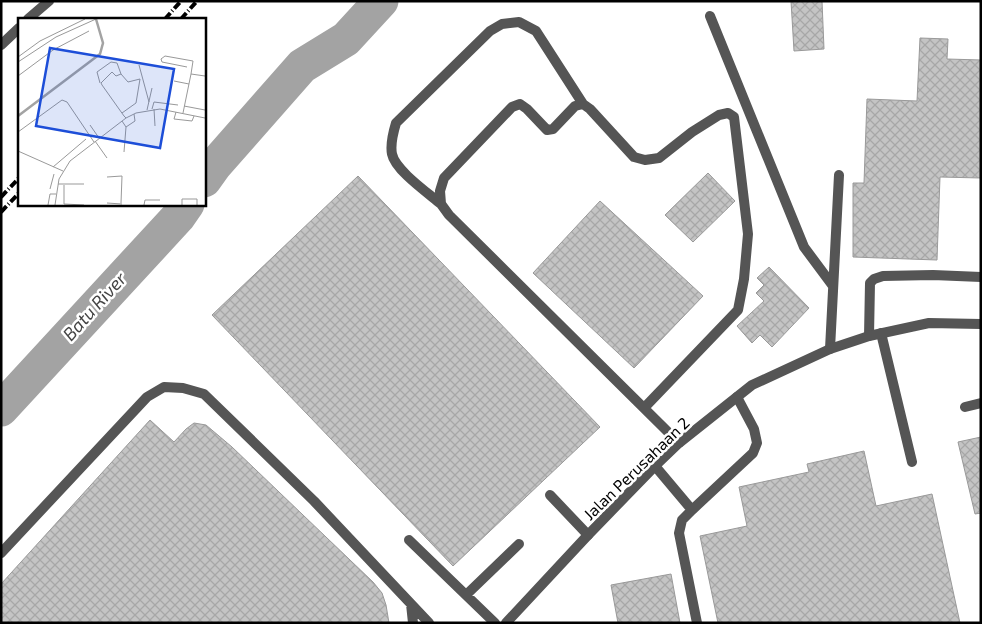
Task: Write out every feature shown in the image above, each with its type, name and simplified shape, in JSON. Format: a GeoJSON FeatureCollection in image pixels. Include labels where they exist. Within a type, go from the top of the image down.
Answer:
{"type":"FeatureCollection","features":[{"type":"Feature","properties":{"kind":"street"},"geometry":{"type":"LineString","coordinates":[[29,18],[48,1]]}},
{"type":"Feature","properties":{"kind":"street"},"geometry":{"type":"LineString","coordinates":[[710,16],[804,246],[833,286]]}},
{"type":"Feature","properties":{"kind":"street"},"geometry":{"type":"LineString","coordinates":[[644,408],[738,310],[744,279],[748,234],[734,117],[728,113],[718,115],[692,132],[659,158],[645,160],[634,157],[590,109],[583,104],[536,32],[519,22],[502,24],[490,31],[396,123],[392,139],[392,156],[400,170],[441,204],[449,215],[679,443]]}},
{"type":"Feature","properties":{"kind":"street"},"geometry":{"type":"LineString","coordinates":[[1,45],[18,29]]}},
{"type":"Feature","properties":{"kind":"street"},"geometry":{"type":"LineString","coordinates":[[441,204],[440,191],[444,178],[512,106],[520,104],[547,130],[553,129],[575,106],[583,104]]}},
{"type":"Feature","properties":{"kind":"street"},"geometry":{"type":"LineString","coordinates":[[830,349],[839,176]]}},
{"type":"Feature","properties":{"kind":"street"},"geometry":{"type":"LineString","coordinates":[[869,336],[870,283],[874,279],[883,276],[933,275],[981,277]]}},
{"type":"Feature","properties":{"kind":"street","name":"Jalan Perusahaan 2"},"geometry":{"type":"LineString","coordinates":[[506,623],[655,466],[679,443],[752,385],[830,349],[869,336],[929,323],[981,324]]}},
{"type":"Feature","properties":{"kind":"street"},"geometry":{"type":"LineString","coordinates":[[881,333],[912,462]]}},
{"type":"Feature","properties":{"kind":"street"},"geometry":{"type":"LineString","coordinates":[[1,553],[147,397],[164,387],[183,388],[204,394],[314,501],[430,623]]}},
{"type":"Feature","properties":{"kind":"street"},"geometry":{"type":"LineString","coordinates":[[697,623],[679,532],[682,520],[753,453],[757,443],[754,429],[737,396]]}},
{"type":"Feature","properties":{"kind":"street"},"geometry":{"type":"LineString","coordinates":[[965,407],[981,403]]}},
{"type":"Feature","properties":{"kind":"street"},"geometry":{"type":"LineString","coordinates":[[655,466],[692,510]]}},
{"type":"Feature","properties":{"kind":"street"},"geometry":{"type":"LineString","coordinates":[[550,495],[588,535]]}},
{"type":"Feature","properties":{"kind":"street"},"geometry":{"type":"LineString","coordinates":[[410,540],[495,623]]}},
{"type":"Feature","properties":{"kind":"street"},"geometry":{"type":"LineString","coordinates":[[466,595],[519,544]]}},
{"type":"Feature","properties":{"kind":"street"},"geometry":{"type":"LineString","coordinates":[[412,604],[413,623]]}},
{"type":"Feature","properties":{"kind":"building"},"geometry":{"type":"Polygon","coordinates":[[[791,1],[822,1],[824,49],[794,51],[791,1]]]}},
{"type":"Feature","properties":{"kind":"building"},"geometry":{"type":"Polygon","coordinates":[[[920,38],[948,39],[947,59],[981,60],[981,178],[940,177],[937,260],[853,257],[853,183],[864,183],[867,99],[917,101],[920,38]]]}},
{"type":"Feature","properties":{"kind":"building"},"geometry":{"type":"Polygon","coordinates":[[[708,173],[735,201],[693,242],[665,215],[708,173]]]}},
{"type":"Feature","properties":{"kind":"building"},"geometry":{"type":"Polygon","coordinates":[[[358,176],[600,427],[453,566],[212,315],[358,176]]]}},
{"type":"Feature","properties":{"kind":"building"},"geometry":{"type":"Polygon","coordinates":[[[600,201],[703,296],[634,368],[533,273],[600,201]]]}},
{"type":"Feature","properties":{"kind":"building"},"geometry":{"type":"Polygon","coordinates":[[[769,267],[809,308],[772,347],[760,335],[752,343],[737,326],[764,301],[756,293],[764,285],[757,278],[769,267]]]}},
{"type":"Feature","properties":{"kind":"building"},"geometry":{"type":"Polygon","coordinates":[[[150,420],[174,442],[194,423],[206,425],[232,447],[373,582],[382,593],[389,623],[1,623],[1,584],[150,420]]]}},
{"type":"Feature","properties":{"kind":"building"},"geometry":{"type":"Polygon","coordinates":[[[981,437],[981,513],[975,514],[958,442],[981,437]]]}},
{"type":"Feature","properties":{"kind":"building"},"geometry":{"type":"Polygon","coordinates":[[[864,451],[876,506],[932,494],[960,623],[718,623],[700,536],[747,526],[739,487],[809,472],[807,464],[864,451]]]}},
{"type":"Feature","properties":{"kind":"building"},"geometry":{"type":"Polygon","coordinates":[[[671,574],[680,623],[618,623],[611,585],[671,574]]]}},
{"type":"Feature","properties":{"kind":"waterway","name":"Batu River"},"geometry":{"type":"LineString","coordinates":[[205,179],[302,66],[346,39],[381,1]]}},
{"type":"Feature","properties":{"kind":"waterway","name":"Batu River"},"geometry":{"type":"LineString","coordinates":[[1,409],[178,217],[186,205]]}},
{"type":"Feature","properties":{"kind":"railway"},"geometry":{"type":"LineString","coordinates":[[166,18],[181,1]]}},
{"type":"Feature","properties":{"kind":"railway"},"geometry":{"type":"LineString","coordinates":[[182,18],[197,1]]}},
{"type":"Feature","properties":{"kind":"railway"},"geometry":{"type":"LineString","coordinates":[[1,197],[18,179]]}},
{"type":"Feature","properties":{"kind":"railway"},"geometry":{"type":"LineString","coordinates":[[1,212],[18,194]]}}]}
